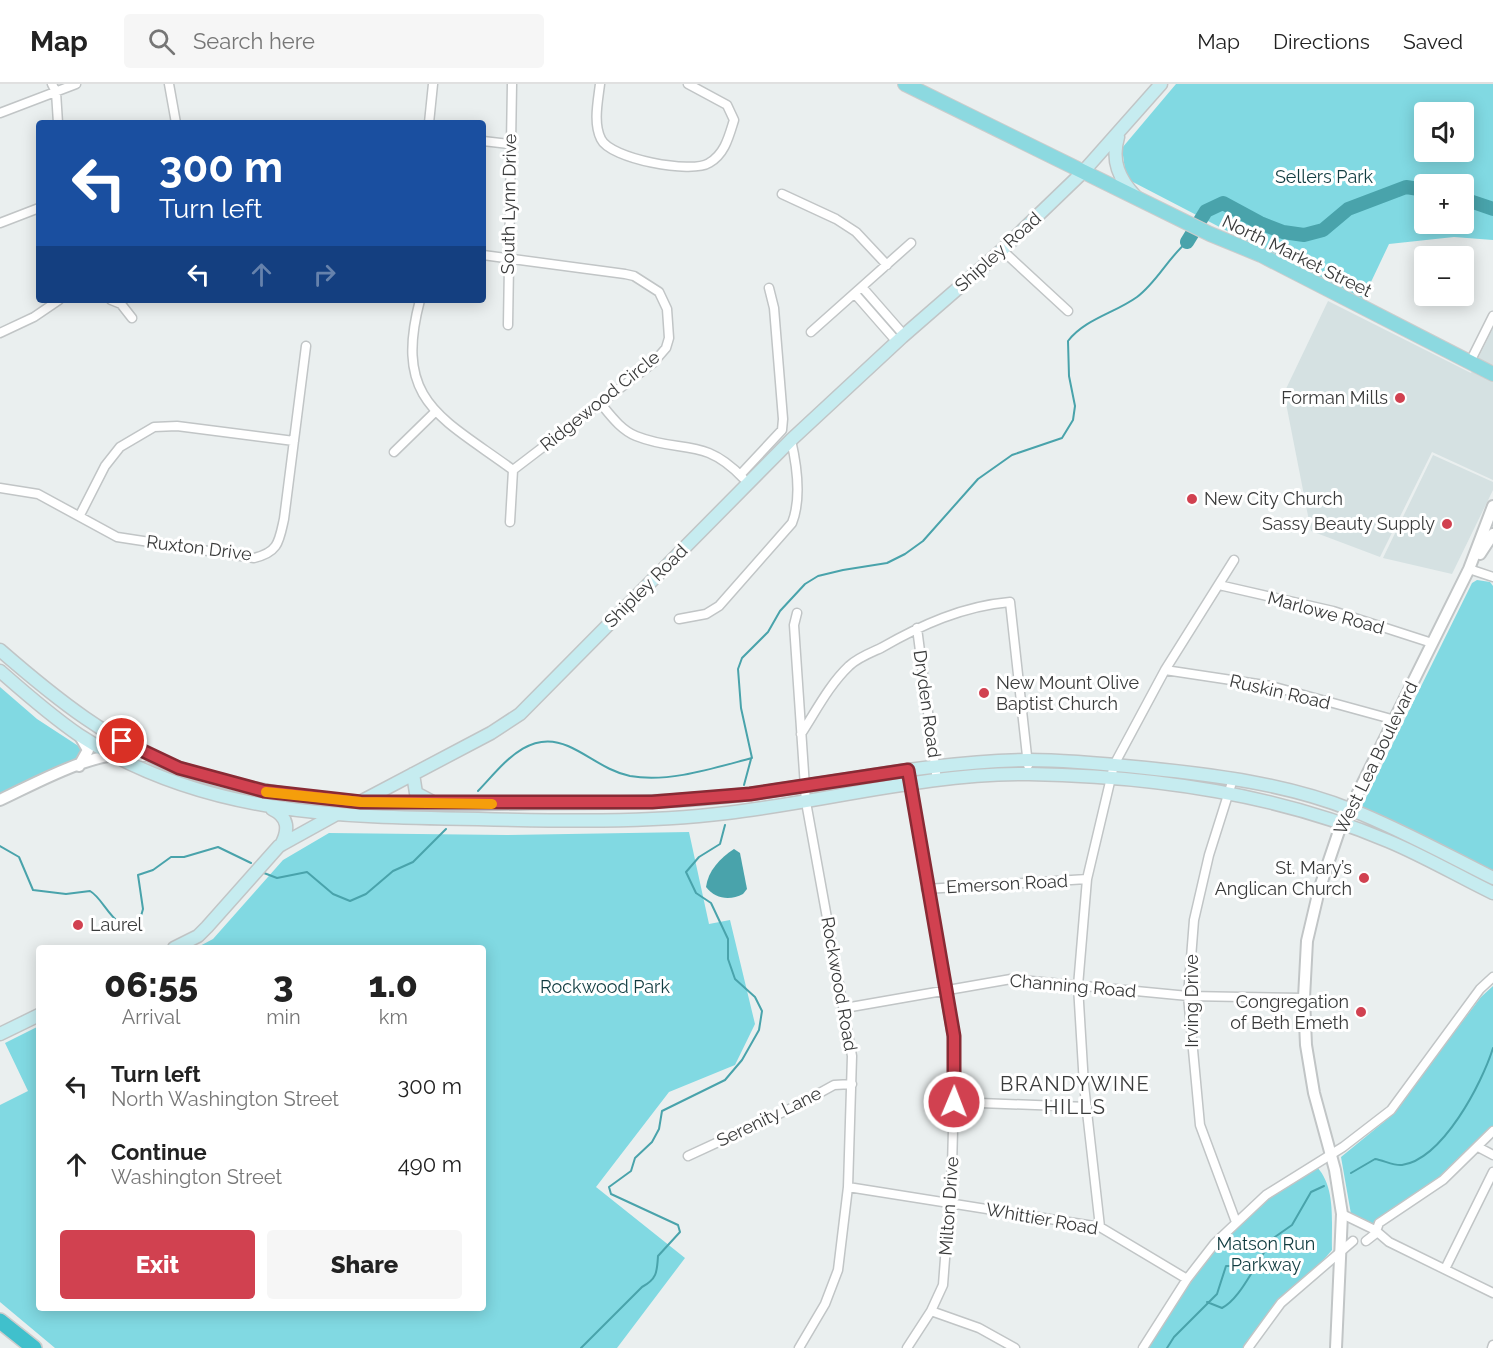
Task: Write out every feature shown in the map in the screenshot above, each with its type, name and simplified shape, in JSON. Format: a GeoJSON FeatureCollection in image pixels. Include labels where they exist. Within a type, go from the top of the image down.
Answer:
{"type":"FeatureCollection","features":[{"type":"Feature","properties":{"kind":"highway"},"geometry":{"type":"LineString","coordinates":[[0,1321],[34,1348]]}},
{"type":"Feature","properties":{"kind":"main road","name":"North Market Street"},"geometry":{"type":"LineString","coordinates":[[905,84],[1185,222],[1261,255],[1493,374]]}},
{"type":"Feature","properties":{"kind":"main road","name":"Shipley Road"},"geometry":{"type":"LineString","coordinates":[[180,945],[198,936],[281,845],[490,733],[520,714],[744,479],[791,440],[1002,250],[1118,136],[1161,84]]}},
{"type":"Feature","properties":{"kind":"main road"},"geometry":{"type":"LineString","coordinates":[[1118,136],[1115,165],[1123,181],[1137,198]]}},
{"type":"Feature","properties":{"kind":"main road"},"geometry":{"type":"LineString","coordinates":[[0,650],[33,678],[122,741],[179,768],[264,791],[361,802],[445,804],[652,802],[727,797],[935,766],[1028,760],[1114,765],[1233,779],[1292,792],[1351,809],[1493,878]]}},
{"type":"Feature","properties":{"kind":"main road"},"geometry":{"type":"LineString","coordinates":[[0,671],[106,755],[191,787],[270,808],[334,816],[449,819],[651,819],[726,813],[937,781],[1029,774],[1112,779],[1230,792],[1261,799],[1388,841],[1493,893]]}},
{"type":"Feature","properties":{"kind":"main road"},"geometry":{"type":"LineString","coordinates":[[413,774],[412,784],[418,795],[445,804]]}},
{"type":"Feature","properties":{"kind":"main road"},"geometry":{"type":"LineString","coordinates":[[270,808],[282,815],[286,823],[285,836],[281,845]]}},
{"type":"Feature","properties":{"kind":"main road"},"geometry":{"type":"LineString","coordinates":[[0,1034],[36,1016]]}},
{"type":"Feature","properties":{"kind":"street"},"geometry":{"type":"LineString","coordinates":[[0,112],[54,88],[76,84]]}},
{"type":"Feature","properties":{"kind":"street"},"geometry":{"type":"LineString","coordinates":[[169,84],[175,120]]}},
{"type":"Feature","properties":{"kind":"street"},"geometry":{"type":"LineString","coordinates":[[429,120],[433,84]]}},
{"type":"Feature","properties":{"kind":"street","name":"South Lynn Drive"},"geometry":{"type":"LineString","coordinates":[[508,325],[509,144],[512,84]]}},
{"type":"Feature","properties":{"kind":"street"},"geometry":{"type":"LineString","coordinates":[[600,84],[597,122],[601,140],[609,149],[620,155],[695,167],[708,165],[719,155],[726,145],[734,120],[727,105],[690,85]]}},
{"type":"Feature","properties":{"kind":"street"},"geometry":{"type":"LineString","coordinates":[[54,88],[58,120]]}},
{"type":"Feature","properties":{"kind":"street"},"geometry":{"type":"LineString","coordinates":[[486,141],[509,144]]}},
{"type":"Feature","properties":{"kind":"street"},"geometry":{"type":"LineString","coordinates":[[782,194],[836,219],[856,232],[887,265]]}},
{"type":"Feature","properties":{"kind":"street"},"geometry":{"type":"LineString","coordinates":[[0,223],[36,209]]}},
{"type":"Feature","properties":{"kind":"street"},"geometry":{"type":"LineString","coordinates":[[811,332],[911,243]]}},
{"type":"Feature","properties":{"kind":"street"},"geometry":{"type":"LineString","coordinates":[[1002,250],[1068,311]]}},
{"type":"Feature","properties":{"kind":"street","name":"Ridgewood Circle"},"geometry":{"type":"LineString","coordinates":[[486,256],[634,276],[659,292],[670,324],[666,348],[653,363],[513,470]]}},
{"type":"Feature","properties":{"kind":"street"},"geometry":{"type":"LineString","coordinates":[[601,404],[618,424],[633,435],[658,443],[694,447],[718,455],[744,479],[782,430],[774,308],[769,288]]}},
{"type":"Feature","properties":{"kind":"street"},"geometry":{"type":"LineString","coordinates":[[858,291],[901,339]]}},
{"type":"Feature","properties":{"kind":"street"},"geometry":{"type":"LineString","coordinates":[[0,333],[34,317],[55,303]]}},
{"type":"Feature","properties":{"kind":"street"},"geometry":{"type":"LineString","coordinates":[[118,303],[132,318]]}},
{"type":"Feature","properties":{"kind":"street"},"geometry":{"type":"LineString","coordinates":[[420,303],[411,354],[420,392],[435,412],[513,470],[510,522]]}},
{"type":"Feature","properties":{"kind":"street"},"geometry":{"type":"LineString","coordinates":[[1470,362],[1493,316]]}},
{"type":"Feature","properties":{"kind":"street","name":"Ruxton Drive"},"geometry":{"type":"LineString","coordinates":[[0,488],[38,494],[117,537],[254,558],[268,554],[278,543],[306,346]]}},
{"type":"Feature","properties":{"kind":"street"},"geometry":{"type":"LineString","coordinates":[[394,452],[435,412]]}},
{"type":"Feature","properties":{"kind":"street"},"geometry":{"type":"LineString","coordinates":[[80,515],[105,466],[120,447],[154,427],[177,426],[294,441]]}},
{"type":"Feature","properties":{"kind":"street"},"geometry":{"type":"LineString","coordinates":[[680,619],[706,614],[719,606],[792,523],[797,511],[796,464],[791,440]]}},
{"type":"Feature","properties":{"kind":"street","name":"West Lea Boulevard"},"geometry":{"type":"LineString","coordinates":[[1336,1348],[1346,1244],[1331,1154],[1308,1063],[1304,998],[1307,940],[1313,912],[1342,824],[1469,568],[1493,506]]}},
{"type":"Feature","properties":{"kind":"street","name":"West Lea Boulevard"},"geometry":{"type":"LineString","coordinates":[[1469,568],[1493,534]]}},
{"type":"Feature","properties":{"kind":"street"},"geometry":{"type":"LineString","coordinates":[[1100,1227],[1087,1107],[1078,986],[1087,879],[1114,765],[1165,670],[1233,560]]}},
{"type":"Feature","properties":{"kind":"street"},"geometry":{"type":"LineString","coordinates":[[1469,568],[1493,577]]}},
{"type":"Feature","properties":{"kind":"street","name":"Marlowe Road"},"geometry":{"type":"LineString","coordinates":[[1219,585],[1333,612],[1432,643]]}},
{"type":"Feature","properties":{"kind":"street"},"geometry":{"type":"LineString","coordinates":[[801,735],[834,682],[850,665],[916,628],[961,611],[1010,602],[1029,774]]}},
{"type":"Feature","properties":{"kind":"street","name":"Rockwood Road"},"geometry":{"type":"LineString","coordinates":[[798,613],[794,625],[806,802],[852,1056],[848,1187],[838,1270],[825,1304],[798,1348]]}},
{"type":"Feature","properties":{"kind":"street","name":"Dryden Road"},"geometry":{"type":"LineString","coordinates":[[916,628],[937,781]]}},
{"type":"Feature","properties":{"kind":"street","name":"Ruskin Road"},"geometry":{"type":"LineString","coordinates":[[1165,670],[1271,686],[1395,720]]}},
{"type":"Feature","properties":{"kind":"street"},"geometry":{"type":"LineString","coordinates":[[95,724],[105,738],[106,755]]}},
{"type":"Feature","properties":{"kind":"street"},"geometry":{"type":"LineString","coordinates":[[77,734],[88,750],[79,766]]}},
{"type":"Feature","properties":{"kind":"street"},"geometry":{"type":"LineString","coordinates":[[0,800],[106,755],[141,755],[179,768]]}},
{"type":"Feature","properties":{"kind":"street","name":"Milton Drive"},"geometry":{"type":"LineString","coordinates":[[907,1348],[931,1311],[943,1285],[954,1102],[954,1036],[926,889],[908,770]]}},
{"type":"Feature","properties":{"kind":"street","name":"Irving Drive"},"geometry":{"type":"LineString","coordinates":[[1233,779],[1209,855],[1194,920],[1188,996],[1200,1125],[1236,1221]]}},
{"type":"Feature","properties":{"kind":"street","name":"Emerson Road"},"geometry":{"type":"LineString","coordinates":[[926,889],[1087,879]]}},
{"type":"Feature","properties":{"kind":"street"},"geometry":{"type":"LineString","coordinates":[[1143,1348],[1187,1280],[1236,1221],[1266,1195],[1331,1154],[1375,1124],[1391,1110],[1480,988],[1493,977]]}},
{"type":"Feature","properties":{"kind":"street","name":"Channing Road"},"geometry":{"type":"LineString","coordinates":[[845,1008],[1011,979],[1188,996],[1304,998]]}},
{"type":"Feature","properties":{"kind":"street","name":"Serenity Lane"},"geometry":{"type":"LineString","coordinates":[[688,1156],[796,1106],[834,1085],[852,1084]]}},
{"type":"Feature","properties":{"kind":"street"},"geometry":{"type":"LineString","coordinates":[[954,1102],[1087,1107]]}},
{"type":"Feature","properties":{"kind":"street"},"geometry":{"type":"LineString","coordinates":[[1366,1241],[1375,1234],[1379,1223],[1443,1180],[1493,1131]]}},
{"type":"Feature","properties":{"kind":"street"},"geometry":{"type":"LineString","coordinates":[[1478,1147],[1493,1155]]}},
{"type":"Feature","properties":{"kind":"street"},"geometry":{"type":"LineString","coordinates":[[1445,1269],[1493,1172]]}},
{"type":"Feature","properties":{"kind":"street","name":"Whittier Road"},"geometry":{"type":"LineString","coordinates":[[848,1187],[1100,1227],[1187,1280]]}},
{"type":"Feature","properties":{"kind":"street"},"geometry":{"type":"LineString","coordinates":[[1342,1214],[1375,1230],[1389,1242],[1493,1293]]}},
{"type":"Feature","properties":{"kind":"street"},"geometry":{"type":"LineString","coordinates":[[1248,1348],[1281,1303],[1346,1244],[1366,1241],[1389,1242]]}},
{"type":"Feature","properties":{"kind":"street"},"geometry":{"type":"LineString","coordinates":[[931,1311],[980,1328],[1015,1348]]}},
{"type":"Feature","properties":{"kind":"shaded area"},"geometry":{"type":"Polygon","coordinates":[[[1328,301],[1471,373],[1493,328],[1493,480],[1432,452],[1380,557],[1311,531],[1284,393],[1328,301]]]}},
{"type":"Feature","properties":{"kind":"shaded area"},"geometry":{"type":"Polygon","coordinates":[[[1433,455],[1493,482],[1493,490],[1452,574],[1383,558],[1433,455]]]}},
{"type":"Feature","properties":{"kind":"shaded area"},"geometry":{"type":"Polygon","coordinates":[[[734,849],[740,853],[747,889],[743,894],[733,898],[723,898],[706,887],[707,881],[716,865],[734,849]]]}},
{"type":"Feature","properties":{"kind":"green space","name":"Sellers Park"},"geometry":{"type":"Polygon","coordinates":[[[1176,84],[1493,84],[1493,240],[1454,237],[1389,244],[1362,301],[1131,181],[1125,170],[1122,148],[1176,84]]]}},
{"type":"Feature","properties":{"kind":"green space"},"geometry":{"type":"Polygon","coordinates":[[[1477,580],[1490,582],[1493,586],[1493,874],[1360,810],[1472,583],[1477,580]]]}},
{"type":"Feature","properties":{"kind":"green space"},"geometry":{"type":"Polygon","coordinates":[[[0,687],[37,719],[83,749],[76,761],[0,794],[0,687]]]}},
{"type":"Feature","properties":{"kind":"green space","name":"Rockwood Park"},"geometry":{"type":"Polygon","coordinates":[[[689,832],[709,924],[730,920],[755,1024],[735,1065],[669,1092],[596,1187],[685,1258],[617,1348],[55,1348],[0,1302],[0,1105],[28,1091],[5,1043],[36,1028],[36,1311],[486,1311],[486,945],[202,945],[213,939],[283,860],[329,833],[507,835],[689,832]]]}},
{"type":"Feature","properties":{"kind":"green space","name":"Matson Run Parkway"},"geometry":{"type":"Polygon","coordinates":[[[1493,986],[1493,1129],[1462,1163],[1379,1223],[1368,1223],[1351,1214],[1341,1157],[1390,1117],[1481,997],[1493,986]]]}},
{"type":"Feature","properties":{"kind":"green space","name":"Matson Run Parkway"},"geometry":{"type":"Polygon","coordinates":[[[1314,1164],[1326,1182],[1330,1193],[1332,1250],[1248,1348],[1143,1348],[1187,1279],[1236,1222],[1314,1164]]]}},
{"type":"Feature","properties":{"kind":"waterway"},"geometry":{"type":"LineString","coordinates":[[1187,242],[1206,211],[1223,203],[1260,223],[1283,232],[1304,235],[1323,230],[1348,209],[1406,187],[1414,188]]}},
{"type":"Feature","properties":{"kind":"waterway"},"geometry":{"type":"LineString","coordinates":[[1474,202],[1493,209]]}},
{"type":"Feature","properties":{"kind":"waterway"},"geometry":{"type":"LineString","coordinates":[[478,791],[517,752],[540,742],[554,742],[568,746],[621,774],[645,778],[676,776],[752,758],[741,708],[738,669],[742,658],[768,632],[780,611],[805,584],[818,576],[887,563],[905,554],[923,541],[978,479],[1012,455],[1062,438],[1073,420],[1075,406],[1069,376],[1068,341],[1083,327],[1137,297],[1187,242]]}},
{"type":"Feature","properties":{"kind":"waterway"},"geometry":{"type":"LineString","coordinates":[[744,785],[751,759]]}},
{"type":"Feature","properties":{"kind":"waterway"},"geometry":{"type":"LineString","coordinates":[[581,1348],[653,1278],[658,1256],[680,1232],[678,1225],[611,1194],[609,1187],[631,1171],[635,1158],[652,1142],[659,1129],[662,1111],[725,1080],[742,1060],[759,1030],[762,1011],[755,997],[735,979],[728,959],[728,939],[711,903],[696,893],[686,872],[699,857],[720,844],[725,825]]}},
{"type":"Feature","properties":{"kind":"waterway"},"geometry":{"type":"LineString","coordinates":[[264,873],[277,878],[307,872],[333,894],[350,901],[366,894],[393,871],[413,862],[446,829]]}},
{"type":"Feature","properties":{"kind":"waterway"},"geometry":{"type":"LineString","coordinates":[[0,846],[19,857],[33,890],[66,894],[90,891],[117,921],[130,925],[139,923],[143,909],[138,875],[153,870],[171,857],[184,857],[218,847],[251,863]]}},
{"type":"Feature","properties":{"kind":"waterway"},"geometry":{"type":"LineString","coordinates":[[1351,1173],[1375,1159],[1402,1165],[1417,1160],[1432,1149],[1446,1135],[1470,1099],[1493,1048]]}},
{"type":"Feature","properties":{"kind":"waterway"},"geometry":{"type":"LineString","coordinates":[[1167,1348],[1174,1337],[1217,1294],[1226,1266],[1256,1266],[1272,1239],[1292,1225],[1311,1192],[1324,1186]]}},
{"type":"Feature","properties":{"kind":"waterway"},"geometry":{"type":"LineString","coordinates":[[1207,1302],[1222,1308],[1227,1305],[1241,1290],[1256,1266]]}},
{"type":"Feature","properties":{"kind":"slow traffic"},"geometry":{"type":"LineString","coordinates":[[266,792],[361,802],[492,804]]}},
{"type":"Feature","properties":{"kind":"place","name":"Forman Mills"},"geometry":{"type":"Point","coordinates":[1400,398]}},
{"type":"Feature","properties":{"kind":"place","name":"New City Church"},"geometry":{"type":"Point","coordinates":[1192,499]}},
{"type":"Feature","properties":{"kind":"place","name":"Sassy Beauty Supply"},"geometry":{"type":"Point","coordinates":[1447,524]}},
{"type":"Feature","properties":{"kind":"place","name":"New Mount Olive Baptist Church"},"geometry":{"type":"Point","coordinates":[984,693]}},
{"type":"Feature","properties":{"kind":"place","name":"St. Mary’s Anglican Church"},"geometry":{"type":"Point","coordinates":[1364,878]}},
{"type":"Feature","properties":{"kind":"place","name":"Laurel"},"geometry":{"type":"Point","coordinates":[78,925]}},
{"type":"Feature","properties":{"kind":"place","name":"Congregation of Beth Emeth"},"geometry":{"type":"Point","coordinates":[1361,1012]}},
{"type":"Feature","properties":{"kind":"district","name":"BRANDYWINE HILLS"},"geometry":{"type":"Point","coordinates":[1075,1096]}},
{"type":"Feature","properties":{"kind":"route"},"geometry":{"type":"LineString","coordinates":[[122,741],[179,768],[209,778],[264,791],[361,802],[494,804],[652,802],[727,797],[908,770],[926,889],[954,1036],[954,1102]]}}]}
